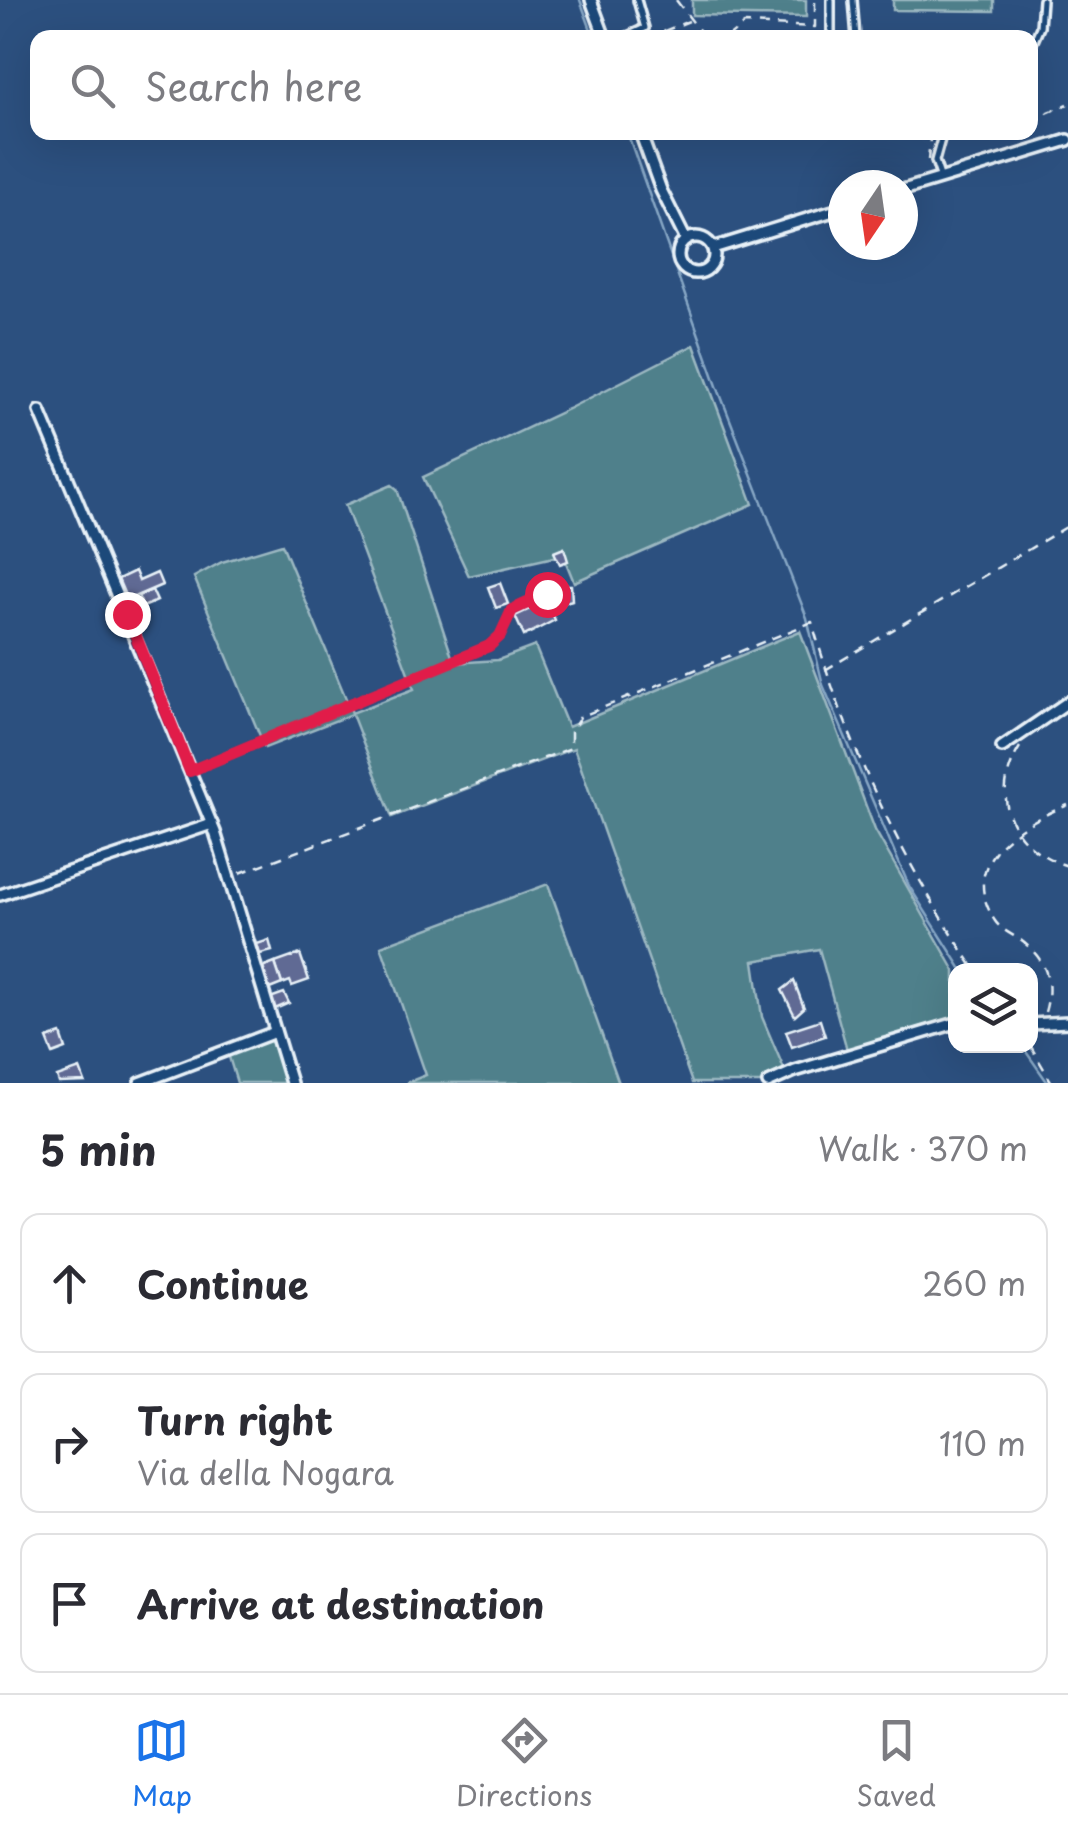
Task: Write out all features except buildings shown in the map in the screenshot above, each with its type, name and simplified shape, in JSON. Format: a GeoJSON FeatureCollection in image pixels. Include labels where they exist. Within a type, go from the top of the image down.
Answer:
{"type":"FeatureCollection","features":[{"type":"Feature","properties":{"kind":"street"},"geometry":{"type":"LineString","coordinates":[[591,0],[602,30]]}},
{"type":"Feature","properties":{"kind":"street"},"geometry":{"type":"LineString","coordinates":[[643,140],[661,190],[686,240]]}},
{"type":"Feature","properties":{"kind":"street"},"geometry":{"type":"LineString","coordinates":[[918,186],[1068,140]]}},
{"type":"Feature","properties":{"kind":"street"},"geometry":{"type":"LineString","coordinates":[[713,248],[828,213]]}},
{"type":"Feature","properties":{"kind":"street"},"geometry":{"type":"LineString","coordinates":[[700,238],[713,248],[714,260],[707,270],[689,272],[678,258],[680,246],[686,240],[700,238]]}},
{"type":"Feature","properties":{"kind":"street"},"geometry":{"type":"LineString","coordinates":[[40,411],[212,824],[291,1083]]}},
{"type":"Feature","properties":{"kind":"street"},"geometry":{"type":"LineString","coordinates":[[1002,747],[1068,702]]}},
{"type":"Feature","properties":{"kind":"street"},"geometry":{"type":"LineString","coordinates":[[0,896],[212,824]]}},
{"type":"Feature","properties":{"kind":"street"},"geometry":{"type":"LineString","coordinates":[[1038,1025],[1068,1022]]}},
{"type":"Feature","properties":{"kind":"street"},"geometry":{"type":"LineString","coordinates":[[768,1083],[795,1071],[948,1025]]}},
{"type":"Feature","properties":{"kind":"street"},"geometry":{"type":"LineString","coordinates":[[140,1083],[275,1032]]}},
{"type":"Feature","properties":{"kind":"lane"},"geometry":{"type":"LineString","coordinates":[[831,0],[832,30]]}},
{"type":"Feature","properties":{"kind":"lane"},"geometry":{"type":"LineString","coordinates":[[853,0],[855,30]]}},
{"type":"Feature","properties":{"kind":"lane"},"geometry":{"type":"LineString","coordinates":[[1038,32],[1042,0]]}},
{"type":"Feature","properties":{"kind":"lane"},"geometry":{"type":"LineString","coordinates":[[636,2],[645,28],[641,30]]}},
{"type":"Feature","properties":{"kind":"lane"},"geometry":{"type":"LineString","coordinates":[[941,179],[935,161],[942,140]]}},
{"type":"Feature","properties":{"kind":"path"},"geometry":{"type":"LineString","coordinates":[[676,0],[698,30]]}},
{"type":"Feature","properties":{"kind":"path"},"geometry":{"type":"LineString","coordinates":[[736,30],[744,24],[815,27],[815,0]]}},
{"type":"Feature","properties":{"kind":"path"},"geometry":{"type":"LineString","coordinates":[[666,30],[690,20]]}},
{"type":"Feature","properties":{"kind":"path"},"geometry":{"type":"LineString","coordinates":[[1038,117],[1068,104]]}},
{"type":"Feature","properties":{"kind":"path"},"geometry":{"type":"LineString","coordinates":[[826,670],[1068,526]]}},
{"type":"Feature","properties":{"kind":"path"},"geometry":{"type":"LineString","coordinates":[[190,771],[489,646],[500,636],[512,610],[547,594]]}},
{"type":"Feature","properties":{"kind":"path"},"geometry":{"type":"LineString","coordinates":[[229,877],[571,748],[570,732],[580,717],[812,622],[826,670],[878,800],[910,868],[971,963]]}},
{"type":"Feature","properties":{"kind":"path"},"geometry":{"type":"LineString","coordinates":[[1024,742],[1004,784],[1006,808],[1034,850],[1068,866]]}},
{"type":"Feature","properties":{"kind":"path"},"geometry":{"type":"LineString","coordinates":[[1038,1021],[1050,994],[1046,967],[1037,953],[996,924],[985,900],[984,875],[993,852],[1017,829],[1068,805]]}},
{"type":"Feature","properties":{"kind":"path"},"geometry":{"type":"LineString","coordinates":[[1035,1053],[1052,1083]]}},
{"type":"Feature","properties":{"kind":"green space"},"geometry":{"type":"Polygon","coordinates":[[[692,0],[806,0],[806,17],[692,15],[692,0]]]}},
{"type":"Feature","properties":{"kind":"green space"},"geometry":{"type":"Polygon","coordinates":[[[893,0],[994,0],[994,11],[893,10],[893,0]]]}},
{"type":"Feature","properties":{"kind":"green space"},"geometry":{"type":"Polygon","coordinates":[[[694,345],[753,504],[574,582],[563,555],[469,576],[423,477],[694,345]]]}},
{"type":"Feature","properties":{"kind":"green space"},"geometry":{"type":"Polygon","coordinates":[[[392,485],[397,489],[454,663],[498,660],[535,646],[568,727],[800,631],[875,830],[950,963],[948,1028],[849,1057],[819,949],[754,961],[762,1017],[787,1076],[766,1083],[692,1083],[574,748],[392,817],[352,714],[265,748],[194,577],[222,562],[282,544],[352,713],[414,689],[345,505],[392,485]]]}},
{"type":"Feature","properties":{"kind":"green space"},"geometry":{"type":"Polygon","coordinates":[[[548,884],[619,1083],[406,1083],[426,1075],[381,946],[548,884]]]}},
{"type":"Feature","properties":{"kind":"green space"},"geometry":{"type":"Polygon","coordinates":[[[269,1035],[286,1083],[237,1083],[226,1047],[269,1035]]]}},
{"type":"Feature","properties":{"kind":"waterway"},"geometry":{"type":"LineString","coordinates":[[580,0],[591,30]]}},
{"type":"Feature","properties":{"kind":"waterway"},"geometry":{"type":"LineString","coordinates":[[630,140],[717,386],[807,618],[823,685],[909,886],[958,963]]}},
{"type":"Feature","properties":{"kind":"waterway"},"geometry":{"type":"LineString","coordinates":[[1027,1053],[1048,1083]]}},
{"type":"Feature","properties":{"kind":"route"},"geometry":{"type":"LineString","coordinates":[[127,614],[190,771],[489,646],[500,636],[512,610],[547,594]]}}]}
